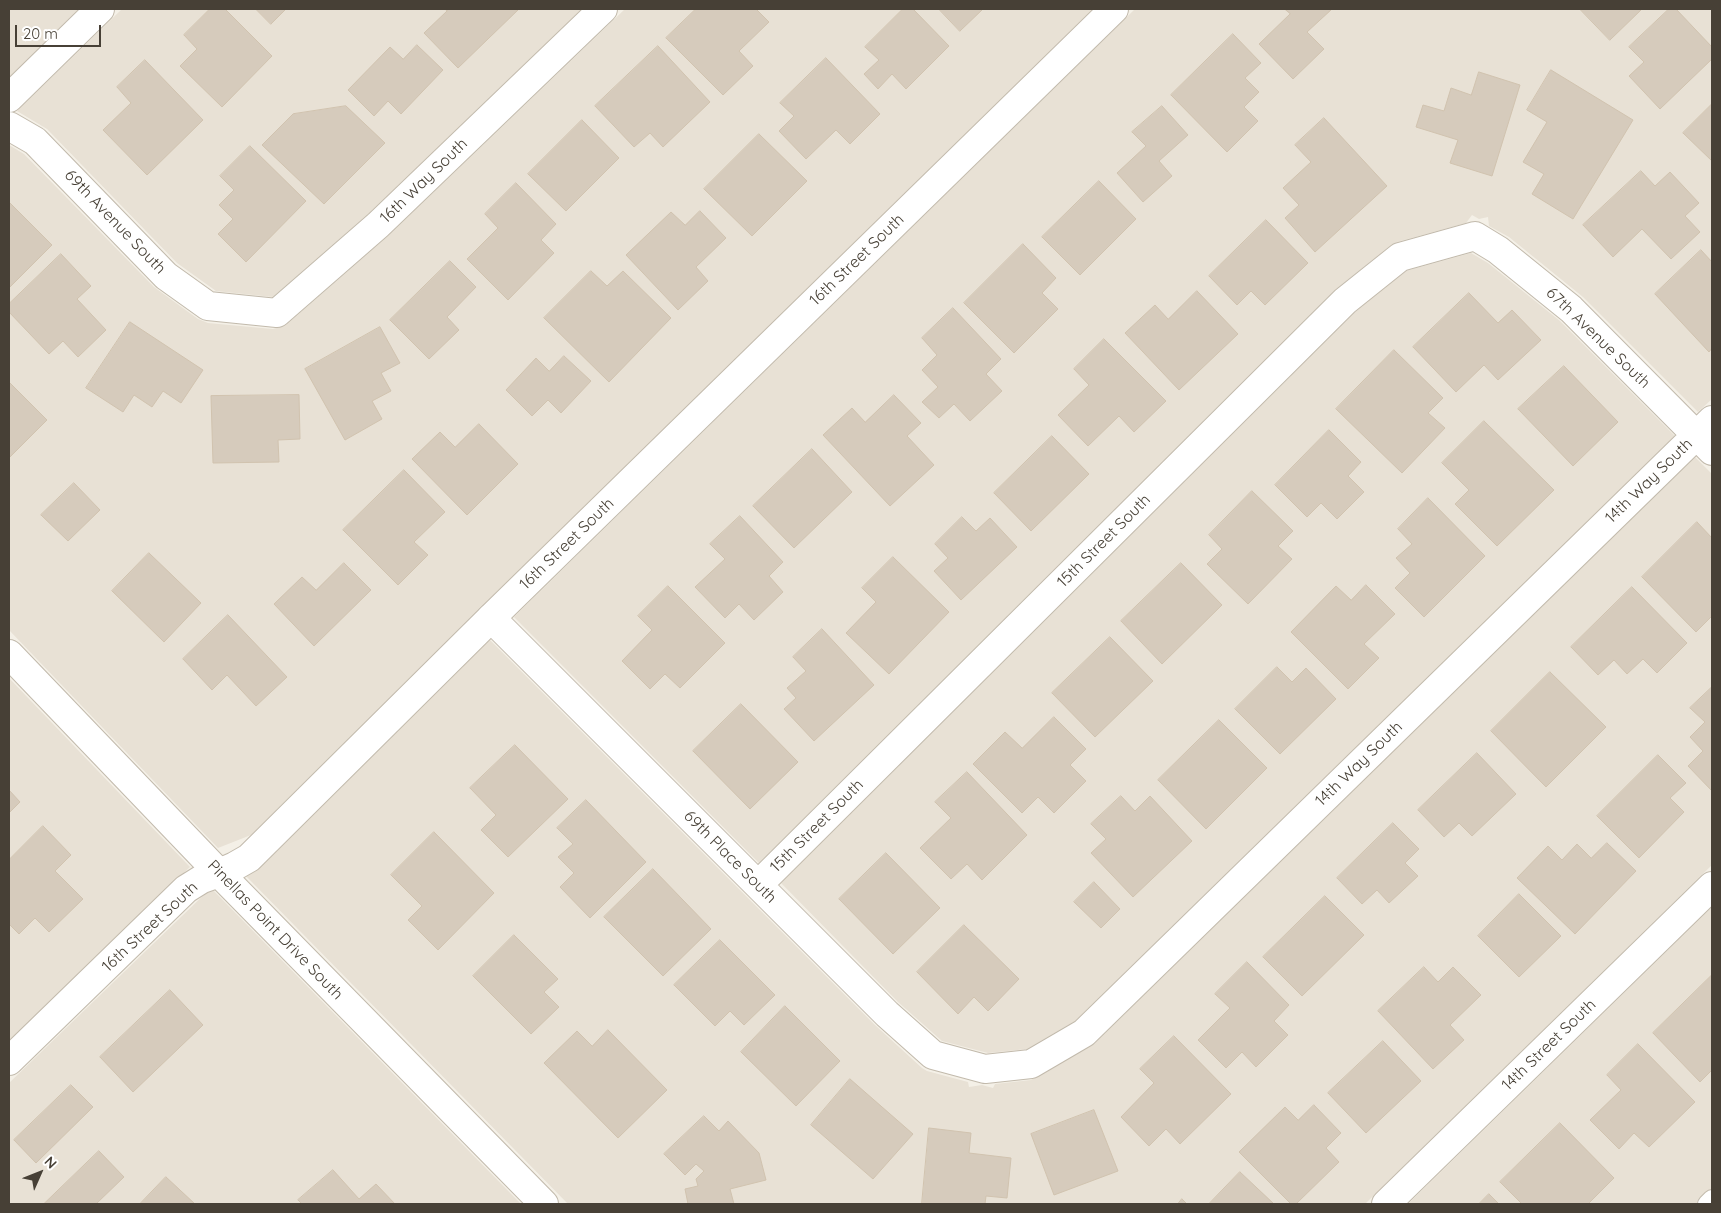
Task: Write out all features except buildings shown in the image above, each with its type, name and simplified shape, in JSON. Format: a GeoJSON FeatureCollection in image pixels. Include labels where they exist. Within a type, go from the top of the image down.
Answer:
{"type":"FeatureCollection","features":[{"type":"Feature","properties":{"kind":"street"},"geometry":{"type":"LineString","coordinates":[[9,98],[100,9]]}},
{"type":"Feature","properties":{"kind":"street","name":"16th Way South"},"geometry":{"type":"LineString","coordinates":[[227,308],[277,314],[378,225],[604,9]]}},
{"type":"Feature","properties":{"kind":"street","name":"16th Street South"},"geometry":{"type":"LineString","coordinates":[[9,1061],[186,889],[202,879],[249,858],[491,618],[1114,9]]}},
{"type":"Feature","properties":{"kind":"street","name":"69th Avenue South"},"geometry":{"type":"LineString","coordinates":[[9,126],[35,140],[166,276],[208,306],[227,308]]}},
{"type":"Feature","properties":{"kind":"street","name":"67th Avenue South"},"geometry":{"type":"LineString","coordinates":[[1475,236],[1498,250],[1571,309],[1707,435]]}},
{"type":"Feature","properties":{"kind":"street","name":"15th Street South"},"geometry":{"type":"LineString","coordinates":[[758,885],[1345,301],[1400,257],[1475,236]]}},
{"type":"Feature","properties":{"kind":"street","name":"14th Way South"},"geometry":{"type":"LineString","coordinates":[[985,1069],[1031,1064],[1084,1033],[1707,435]]}},
{"type":"Feature","properties":{"kind":"street","name":"69th Place South"},"geometry":{"type":"LineString","coordinates":[[491,618],[887,1014],[933,1055],[985,1069]]}},
{"type":"Feature","properties":{"kind":"street","name":"Pinellas Point Drive South"},"geometry":{"type":"LineString","coordinates":[[9,654],[218,873],[544,1204]]}},
{"type":"Feature","properties":{"kind":"street","name":"14th Street South"},"geometry":{"type":"LineString","coordinates":[[1386,1204],[1712,886]]}},
{"type":"Feature","properties":{"kind":"lane"},"geometry":{"type":"LineString","coordinates":[[1707,1204],[1712,1199]]}},
{"type":"Feature","properties":{"kind":"shaded area"},"geometry":{"type":"Polygon","coordinates":[[[9,9],[79,9],[9,78],[9,9]]]}},
{"type":"Feature","properties":{"kind":"shaded area"},"geometry":{"type":"Polygon","coordinates":[[[122,9],[582,9],[368,214],[273,297],[216,291],[177,263],[47,129],[17,111],[122,9]]]}},
{"type":"Feature","properties":{"kind":"shaded area"},"geometry":{"type":"Polygon","coordinates":[[[625,9],[1093,9],[251,835],[218,848],[9,630],[9,145],[24,154],[154,287],[198,319],[208,323],[273,329],[286,325],[388,236],[625,9]]]}},
{"type":"Feature","properties":{"kind":"shaded area"},"geometry":{"type":"Polygon","coordinates":[[[1135,9],[1712,9],[1712,399],[1698,412],[1583,297],[1509,237],[1489,226],[1488,217],[1479,219],[1472,215],[1466,223],[1397,242],[1334,291],[759,863],[514,617],[1135,9]]]}},
{"type":"Feature","properties":{"kind":"shaded area"},"geometry":{"type":"Polygon","coordinates":[[[1471,253],[1488,263],[1560,321],[1675,436],[1075,1021],[1027,1049],[988,1053],[942,1041],[898,1002],[781,883],[1355,312],[1406,271],[1471,253]]]}},
{"type":"Feature","properties":{"kind":"shaded area"},"geometry":{"type":"Polygon","coordinates":[[[1695,457],[1712,474],[1712,865],[1365,1204],[568,1204],[241,871],[269,859],[490,640],[875,1025],[922,1068],[968,1082],[969,1087],[982,1085],[993,1088],[995,1084],[1031,1080],[1094,1044],[1695,457]]]}},
{"type":"Feature","properties":{"kind":"shaded area"},"geometry":{"type":"Polygon","coordinates":[[[9,678],[190,867],[9,1041],[9,678]]]}},
{"type":"Feature","properties":{"kind":"shaded area"},"geometry":{"type":"Polygon","coordinates":[[[211,888],[521,1204],[9,1204],[9,1083],[211,888]]]}},
{"type":"Feature","properties":{"kind":"shaded area"},"geometry":{"type":"Polygon","coordinates":[[[1712,907],[1712,1204],[1408,1204],[1712,907]]]}}]}
